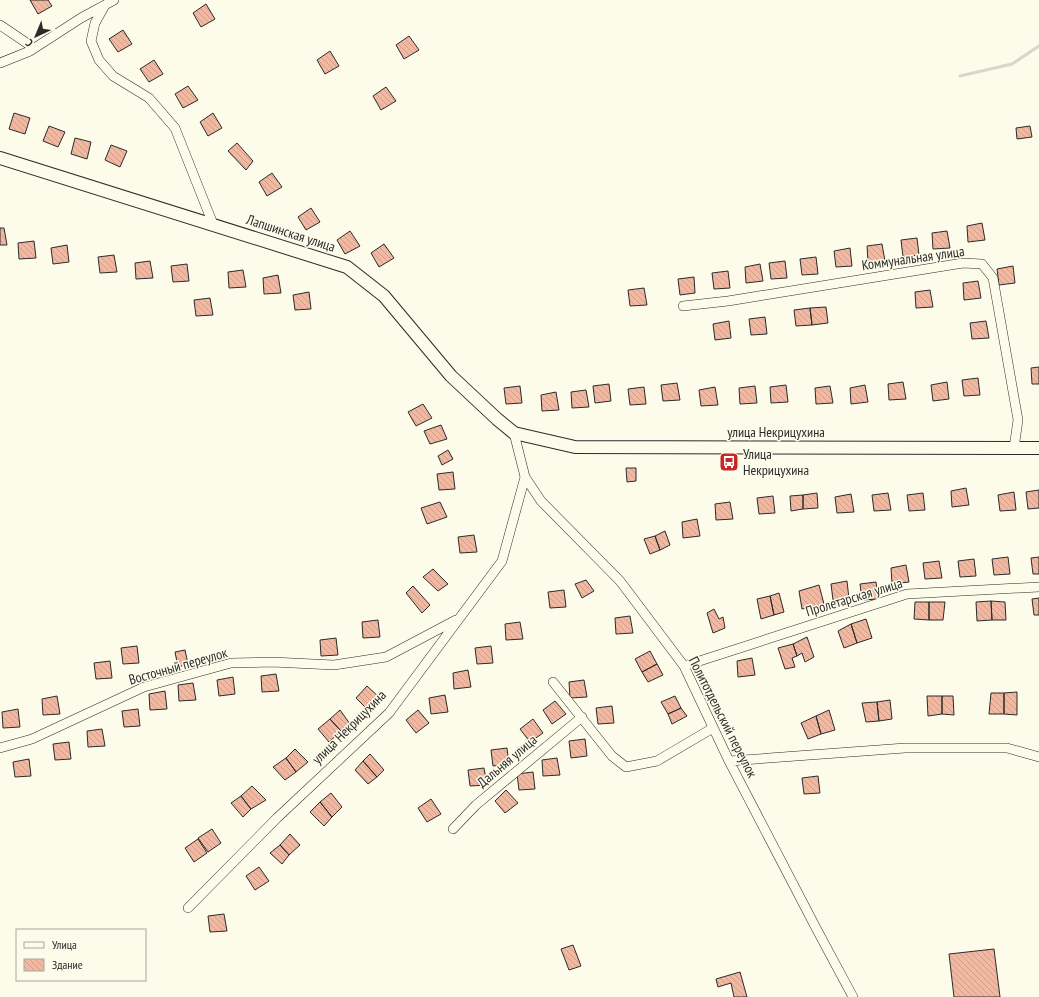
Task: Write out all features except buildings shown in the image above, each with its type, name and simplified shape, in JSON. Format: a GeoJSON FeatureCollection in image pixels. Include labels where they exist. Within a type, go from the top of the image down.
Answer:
{"type":"FeatureCollection","features":[{"type":"Feature","properties":{"kind":"street"},"geometry":{"type":"LineString","coordinates":[[0,64],[34,48],[81,18],[114,0]]}},
{"type":"Feature","properties":{"kind":"street"},"geometry":{"type":"LineString","coordinates":[[105,5],[95,23],[91,41],[99,60],[113,76],[149,98],[175,128],[212,224]]}},
{"type":"Feature","properties":{"kind":"street"},"geometry":{"type":"LineString","coordinates":[[0,25],[34,48]]}},
{"type":"Feature","properties":{"kind":"street","name":"Лапшинская улица"},"geometry":{"type":"LineString","coordinates":[[0,158],[347,267],[384,296],[451,376],[497,419],[514,432]]}},
{"type":"Feature","properties":{"kind":"street","name":"Коммунальная улица"},"geometry":{"type":"LineString","coordinates":[[683,306],[728,301],[963,263],[982,264],[993,278],[996,293],[1018,420],[1014,448]]}},
{"type":"Feature","properties":{"kind":"street","name":"улица Некрицухина"},"geometry":{"type":"LineString","coordinates":[[514,432],[576,447],[1039,448]]}},
{"type":"Feature","properties":{"kind":"street","name":"Политотдельский переулок"},"geometry":{"type":"LineString","coordinates":[[514,432],[525,477],[541,501],[620,581],[684,666],[729,761],[853,997]]}},
{"type":"Feature","properties":{"kind":"street","name":"улица Некрицухина"},"geometry":{"type":"LineString","coordinates":[[188,908],[277,818],[389,712],[502,561],[525,477]]}},
{"type":"Feature","properties":{"kind":"street","name":"Пролетарская улица"},"geometry":{"type":"LineString","coordinates":[[684,666],[908,594],[1039,587]]}},
{"type":"Feature","properties":{"kind":"street","name":"Восточный переулок"},"geometry":{"type":"LineString","coordinates":[[0,748],[32,738],[144,687],[231,663],[272,662],[334,665],[386,657],[459,618]]}},
{"type":"Feature","properties":{"kind":"street"},"geometry":{"type":"LineString","coordinates":[[553,682],[612,756],[626,767],[657,761],[713,728]]}},
{"type":"Feature","properties":{"kind":"street","name":"Дальняя улица"},"geometry":{"type":"LineString","coordinates":[[453,829],[476,805],[582,718]]}},
{"type":"Feature","properties":{"kind":"street"},"geometry":{"type":"LineString","coordinates":[[729,761],[905,748],[1006,748],[1039,757]]}},
{"type":"Feature","properties":{"kind":"waterway"},"geometry":{"type":"LineString","coordinates":[[960,76],[1012,64],[1039,46]]}},
{"type":"Feature","properties":{"kind":"place","name":"Улица Некрицухина"},"geometry":{"type":"Point","coordinates":[729,462]}}]}
